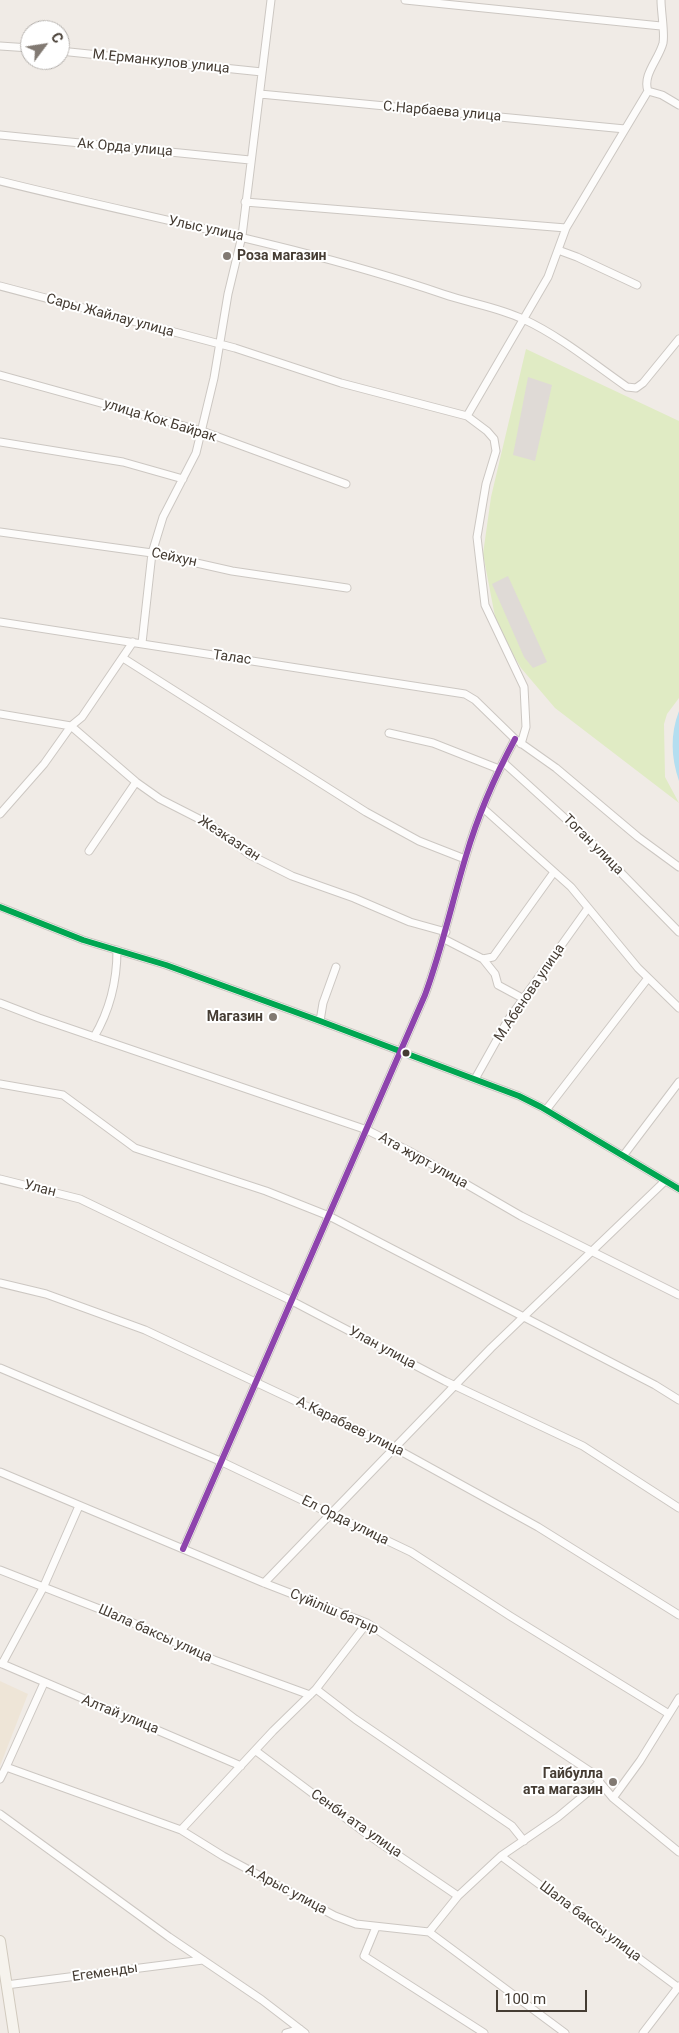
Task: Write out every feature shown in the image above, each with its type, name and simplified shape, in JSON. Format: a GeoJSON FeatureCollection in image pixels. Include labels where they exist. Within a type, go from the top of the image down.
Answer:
{"type":"FeatureCollection","features":[{"type":"Feature","properties":{"kind":"street"},"geometry":{"type":"LineString","coordinates":[[142,643],[152,553],[163,517],[196,453],[221,344],[228,294],[242,236],[271,0]]}},
{"type":"Feature","properties":{"kind":"street"},"geometry":{"type":"LineString","coordinates":[[406,0],[661,26]]}},
{"type":"Feature","properties":{"kind":"street"},"geometry":{"type":"LineString","coordinates":[[467,416],[548,277],[566,228],[648,91],[646,86],[648,76],[662,45],[664,35],[661,26],[661,0]]}},
{"type":"Feature","properties":{"kind":"street"},"geometry":{"type":"LineString","coordinates":[[0,46],[20,47]]}},
{"type":"Feature","properties":{"kind":"street","name":"М.Ерманкулов улица"},"geometry":{"type":"LineString","coordinates":[[70,52],[262,72]]}},
{"type":"Feature","properties":{"kind":"street"},"geometry":{"type":"LineString","coordinates":[[648,91],[662,95],[679,105]]}},
{"type":"Feature","properties":{"kind":"street","name":"С.Нарбаева улица"},"geometry":{"type":"LineString","coordinates":[[260,94],[625,129]]}},
{"type":"Feature","properties":{"kind":"street","name":"Ак Орда улица"},"geometry":{"type":"LineString","coordinates":[[0,135],[250,160]]}},
{"type":"Feature","properties":{"kind":"street","name":"Улыс улица"},"geometry":{"type":"LineString","coordinates":[[0,181],[121,211],[242,236],[383,274],[524,319],[554,337],[627,387],[636,388],[643,383],[679,340]]}},
{"type":"Feature","properties":{"kind":"street"},"geometry":{"type":"LineString","coordinates":[[245,202],[566,228]]}},
{"type":"Feature","properties":{"kind":"street"},"geometry":{"type":"LineString","coordinates":[[558,250],[577,257],[637,286]]}},
{"type":"Feature","properties":{"kind":"street","name":"Сары Жайлау улица"},"geometry":{"type":"LineString","coordinates":[[0,286],[221,344]]}},
{"type":"Feature","properties":{"kind":"street"},"geometry":{"type":"LineString","coordinates":[[183,1549],[290,1300],[329,1216],[425,995],[445,936],[465,859],[501,766],[526,728],[524,687],[485,605],[477,537],[486,484],[496,451],[494,439],[487,431],[467,416],[341,383],[221,344]]}},
{"type":"Feature","properties":{"kind":"street","name":"улица Кок Байрак"},"geometry":{"type":"LineString","coordinates":[[0,375],[202,431],[346,484]]}},
{"type":"Feature","properties":{"kind":"street"},"geometry":{"type":"LineString","coordinates":[[0,442],[123,462],[183,479]]}},
{"type":"Feature","properties":{"kind":"street","name":"Сейхун"},"geometry":{"type":"LineString","coordinates":[[0,532],[152,553],[232,571],[347,588]]}},
{"type":"Feature","properties":{"kind":"street","name":"Талас"},"geometry":{"type":"LineString","coordinates":[[0,622],[465,694],[475,700],[518,742]]}},
{"type":"Feature","properties":{"kind":"street"},"geometry":{"type":"LineString","coordinates":[[0,814],[2,806],[44,764],[71,726],[82,716],[133,642]]}},
{"type":"Feature","properties":{"kind":"street"},"geometry":{"type":"LineString","coordinates":[[122,658],[366,812],[419,841],[465,859]]}},
{"type":"Feature","properties":{"kind":"street"},"geometry":{"type":"LineString","coordinates":[[0,714],[71,726]]}},
{"type":"Feature","properties":{"kind":"street","name":"Жезказган"},"geometry":{"type":"LineString","coordinates":[[71,726],[136,782],[160,798],[211,825],[250,854],[292,876],[354,898],[445,936],[483,959]]}},
{"type":"Feature","properties":{"kind":"street"},"geometry":{"type":"LineString","coordinates":[[389,733],[433,743],[501,766]]}},
{"type":"Feature","properties":{"kind":"street"},"geometry":{"type":"LineString","coordinates":[[518,742],[556,768],[638,837],[679,867]]}},
{"type":"Feature","properties":{"kind":"street","name":"Тоган улица"},"geometry":{"type":"LineString","coordinates":[[501,766],[590,841],[679,932]]}},
{"type":"Feature","properties":{"kind":"street"},"geometry":{"type":"LineString","coordinates":[[89,851],[136,782]]}},
{"type":"Feature","properties":{"kind":"street"},"geometry":{"type":"LineString","coordinates":[[484,809],[554,872],[588,908],[648,978],[679,1008]]}},
{"type":"Feature","properties":{"kind":"street"},"geometry":{"type":"LineString","coordinates":[[524,999],[498,985],[495,974],[483,959],[493,957],[554,872]]}},
{"type":"Feature","properties":{"kind":"street"},"geometry":{"type":"LineString","coordinates":[[0,907],[83,940],[166,965],[320,1020],[519,1096],[679,1189]]}},
{"type":"Feature","properties":{"kind":"street","name":"М.Абенова улица"},"geometry":{"type":"LineString","coordinates":[[475,1079],[508,1020],[588,908]]}},
{"type":"Feature","properties":{"kind":"street"},"geometry":{"type":"LineString","coordinates":[[94,1037],[103,1022],[112,996],[117,975],[117,950]]}},
{"type":"Feature","properties":{"kind":"street"},"geometry":{"type":"LineString","coordinates":[[320,1020],[322,1003],[336,967]]}},
{"type":"Feature","properties":{"kind":"street"},"geometry":{"type":"LineString","coordinates":[[546,1110],[648,978]]}},
{"type":"Feature","properties":{"kind":"street","name":"Ата журт улица"},"geometry":{"type":"LineString","coordinates":[[0,1002],[94,1037],[367,1130],[409,1151],[521,1216],[679,1295]]}},
{"type":"Feature","properties":{"kind":"street"},"geometry":{"type":"LineString","coordinates":[[623,1156],[679,1082]]}},
{"type":"Feature","properties":{"kind":"street"},"geometry":{"type":"LineString","coordinates":[[0,1084],[63,1095],[135,1148],[266,1191],[329,1216],[525,1316],[655,1385],[679,1400]]}},
{"type":"Feature","properties":{"kind":"street","name":"Улан"},"geometry":{"type":"LineString","coordinates":[[0,1179],[80,1199]]}},
{"type":"Feature","properties":{"kind":"street"},"geometry":{"type":"LineString","coordinates":[[264,1583],[330,1512],[454,1385],[665,1181]]}},
{"type":"Feature","properties":{"kind":"street","name":"Улан улица"},"geometry":{"type":"LineString","coordinates":[[80,1199],[290,1300],[454,1385],[583,1446],[679,1508]]}},
{"type":"Feature","properties":{"kind":"street","name":"А.Карабаев улица"},"geometry":{"type":"LineString","coordinates":[[0,1283],[46,1294],[145,1330],[393,1447],[538,1527],[679,1615]]}},
{"type":"Feature","properties":{"kind":"street","name":"Ел Орда улица"},"geometry":{"type":"LineString","coordinates":[[0,1368],[220,1461],[330,1512],[410,1552],[669,1714]]}},
{"type":"Feature","properties":{"kind":"street","name":"Сүйіліш батыр"},"geometry":{"type":"LineString","coordinates":[[0,1472],[264,1583],[367,1623],[591,1772],[613,1798],[677,1847]]}},
{"type":"Feature","properties":{"kind":"street"},"geometry":{"type":"LineString","coordinates":[[1,1664],[44,1588],[79,1506]]}},
{"type":"Feature","properties":{"kind":"street","name":"Шала баксы улица"},"geometry":{"type":"LineString","coordinates":[[0,1570],[120,1617],[214,1660],[310,1695]]}},
{"type":"Feature","properties":{"kind":"street"},"geometry":{"type":"LineString","coordinates":[[181,1830],[316,1689],[367,1623]]}},
{"type":"Feature","properties":{"kind":"street","name":"Алтай улица"},"geometry":{"type":"LineString","coordinates":[[1,1664],[241,1766]]}},
{"type":"Feature","properties":{"kind":"street"},"geometry":{"type":"LineString","coordinates":[[0,1779],[44,1683]]}},
{"type":"Feature","properties":{"kind":"street"},"geometry":{"type":"LineString","coordinates":[[316,1689],[378,1735],[512,1826],[524,1841]]}},
{"type":"Feature","properties":{"kind":"street"},"geometry":{"type":"LineString","coordinates":[[613,1798],[640,1762],[679,1698]]}},
{"type":"Feature","properties":{"kind":"street","name":"Сенби ата улица"},"geometry":{"type":"LineString","coordinates":[[256,1750],[364,1832],[458,1896]]}},
{"type":"Feature","properties":{"kind":"street","name":"А.Арыс улица"},"geometry":{"type":"LineString","coordinates":[[6,1767],[181,1830],[223,1856],[335,1916],[356,1924],[429,1932]]}},
{"type":"Feature","properties":{"kind":"street"},"geometry":{"type":"LineString","coordinates":[[565,2033],[429,1932],[458,1896],[501,1856],[558,1817],[600,1782]]}},
{"type":"Feature","properties":{"kind":"street"},"geometry":{"type":"LineString","coordinates":[[0,1814],[302,2031]]}},
{"type":"Feature","properties":{"kind":"street","name":"Шала баксы улица"},"geometry":{"type":"LineString","coordinates":[[501,1856],[679,1987]]}},
{"type":"Feature","properties":{"kind":"street"},"geometry":{"type":"LineString","coordinates":[[376,1927],[364,1956],[484,2033]]}},
{"type":"Feature","properties":{"kind":"street"},"geometry":{"type":"LineString","coordinates":[[0,1941],[14,2033]]}},
{"type":"Feature","properties":{"kind":"street","name":"Егеменды"},"geometry":{"type":"LineString","coordinates":[[6,1984],[204,1960]]}},
{"type":"Feature","properties":{"kind":"street"},"geometry":{"type":"LineString","coordinates":[[643,2033],[679,1987]]}},
{"type":"Feature","properties":{"kind":"street"},"geometry":{"type":"LineString","coordinates":[[286,2033],[302,2031]]}},
{"type":"Feature","properties":{"kind":"shaded area"},"geometry":{"type":"Polygon","coordinates":[[[528,377],[552,385],[535,461],[513,455],[528,377]]]}},
{"type":"Feature","properties":{"kind":"shaded area"},"geometry":{"type":"Polygon","coordinates":[[[508,576],[547,662],[533,668],[524,657],[492,584],[508,576]]]}},
{"type":"Feature","properties":{"kind":"shaded area"},"geometry":{"type":"Polygon","coordinates":[[[0,1681],[28,1694],[0,1766],[0,1681]]]}},
{"type":"Feature","properties":{"kind":"green space"},"geometry":{"type":"Polygon","coordinates":[[[526,349],[679,421],[679,698],[667,714],[664,724],[665,777],[679,803],[555,708],[521,668],[497,627],[483,554],[491,497],[526,349]]]}},
{"type":"Feature","properties":{"kind":"water"},"geometry":{"type":"Polygon","coordinates":[[[679,711],[679,781],[674,764],[673,737],[679,711]]]}},
{"type":"Feature","properties":{"kind":"transit line"},"geometry":{"type":"LineString","coordinates":[[183,1549],[425,995],[476,826],[494,781],[515,739]]}},
{"type":"Feature","properties":{"kind":"transit line"},"geometry":{"type":"LineString","coordinates":[[0,907],[83,940],[166,965],[519,1096],[541,1107],[679,1189]]}},
{"type":"Feature","properties":{"kind":"place","name":"Роза магазин"},"geometry":{"type":"Point","coordinates":[227,256]}},
{"type":"Feature","properties":{"kind":"place","name":"Магазин"},"geometry":{"type":"Point","coordinates":[273,1017]}},
{"type":"Feature","properties":{"kind":"place","name":"Гайбулла ата магазин"},"geometry":{"type":"Point","coordinates":[613,1782]}}]}
